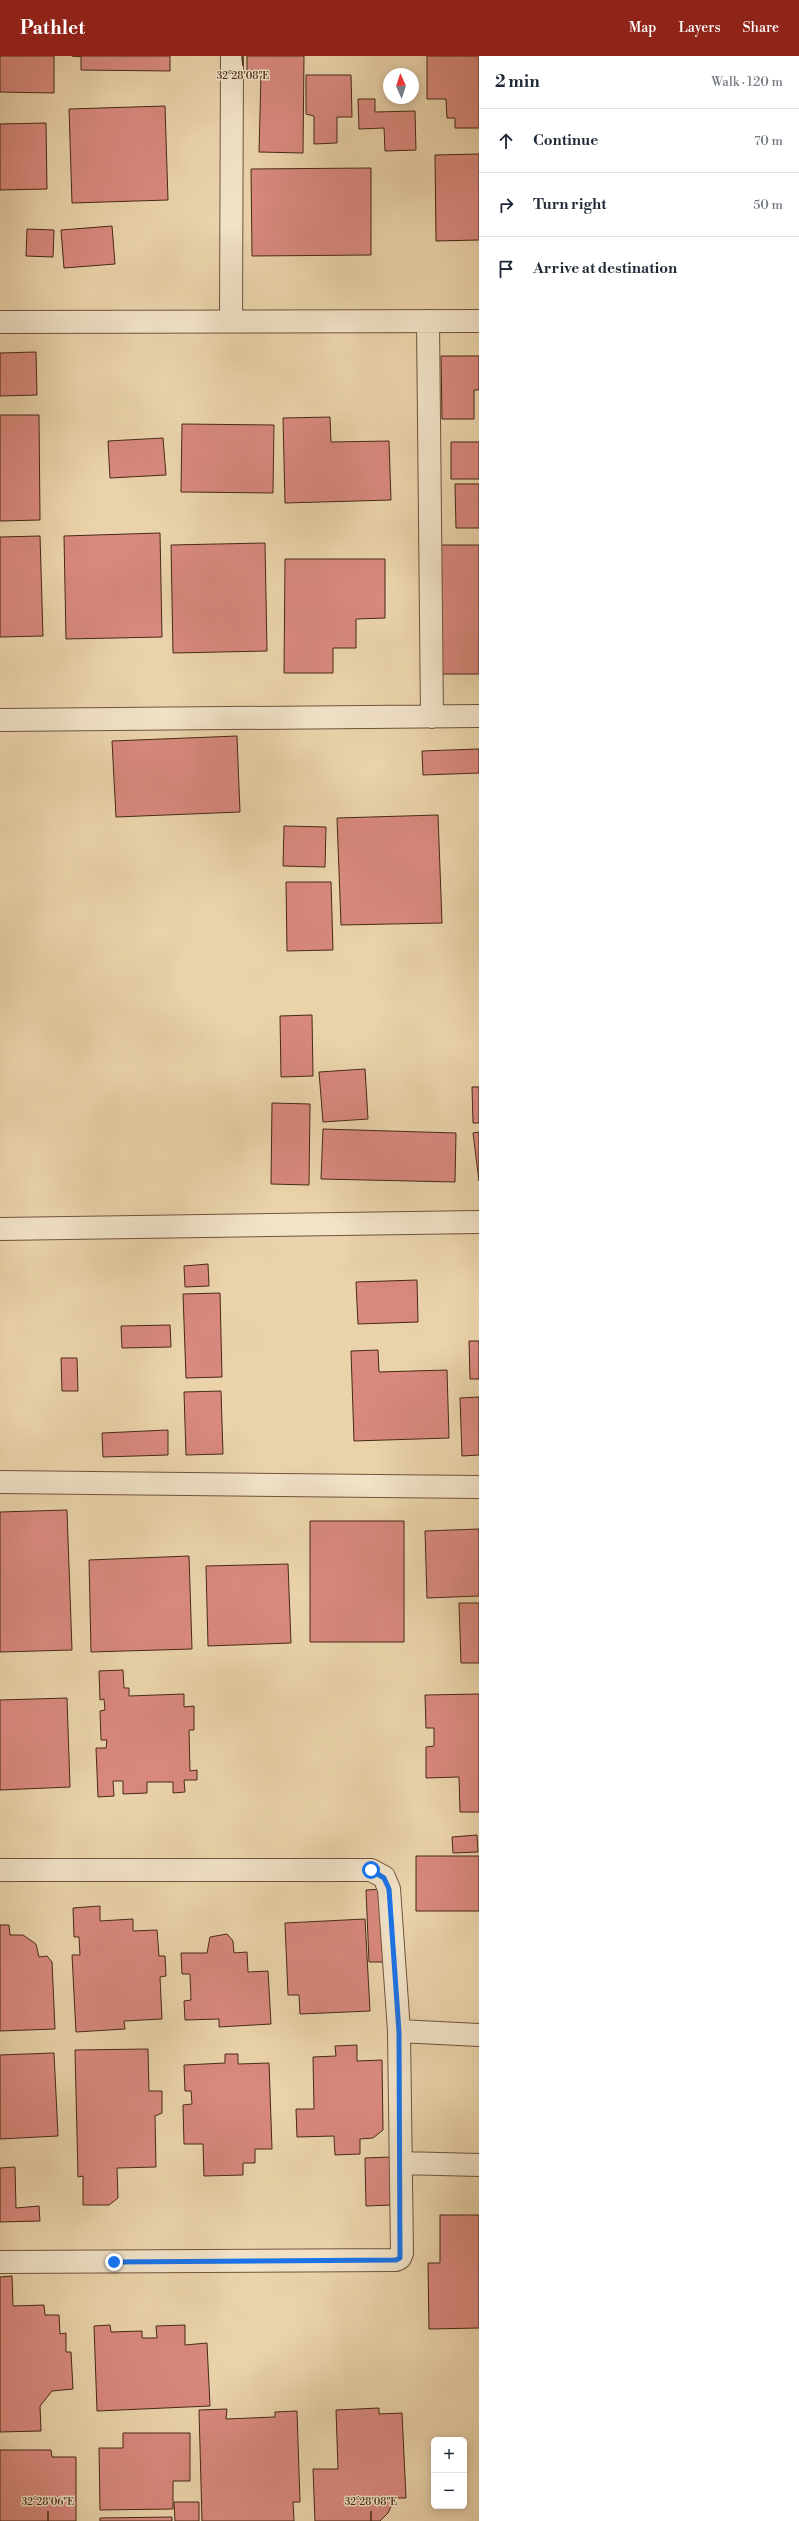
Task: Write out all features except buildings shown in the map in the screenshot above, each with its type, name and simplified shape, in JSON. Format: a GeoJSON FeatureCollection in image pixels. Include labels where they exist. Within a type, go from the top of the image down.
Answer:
{"type":"FeatureCollection","features":[{"type":"Feature","properties":{"kind":"street"},"geometry":{"type":"LineString","coordinates":[[231,322],[232,56]]}},
{"type":"Feature","properties":{"kind":"street"},"geometry":{"type":"LineString","coordinates":[[428,321],[432,717]]}},
{"type":"Feature","properties":{"kind":"street"},"geometry":{"type":"LineString","coordinates":[[0,322],[479,321]]}},
{"type":"Feature","properties":{"kind":"street"},"geometry":{"type":"LineString","coordinates":[[0,720],[479,716]]}},
{"type":"Feature","properties":{"kind":"street"},"geometry":{"type":"LineString","coordinates":[[0,1229],[479,1222]]}},
{"type":"Feature","properties":{"kind":"street"},"geometry":{"type":"LineString","coordinates":[[0,1482],[479,1487]]}},
{"type":"Feature","properties":{"kind":"street"},"geometry":{"type":"LineString","coordinates":[[0,1870],[371,1870],[384,1878],[389,1889],[399,2032],[402,2253],[400,2258],[396,2260],[0,2262]]}},
{"type":"Feature","properties":{"kind":"street"},"geometry":{"type":"LineString","coordinates":[[399,2032],[479,2035]]}},
{"type":"Feature","properties":{"kind":"street"},"geometry":{"type":"LineString","coordinates":[[401,2163],[479,2165]]}},
{"type":"Feature","properties":{"kind":"route"},"geometry":{"type":"LineString","coordinates":[[114,2262],[396,2260],[400,2258],[402,2253],[399,2032],[389,1889],[384,1878],[371,1870]]}}]}
